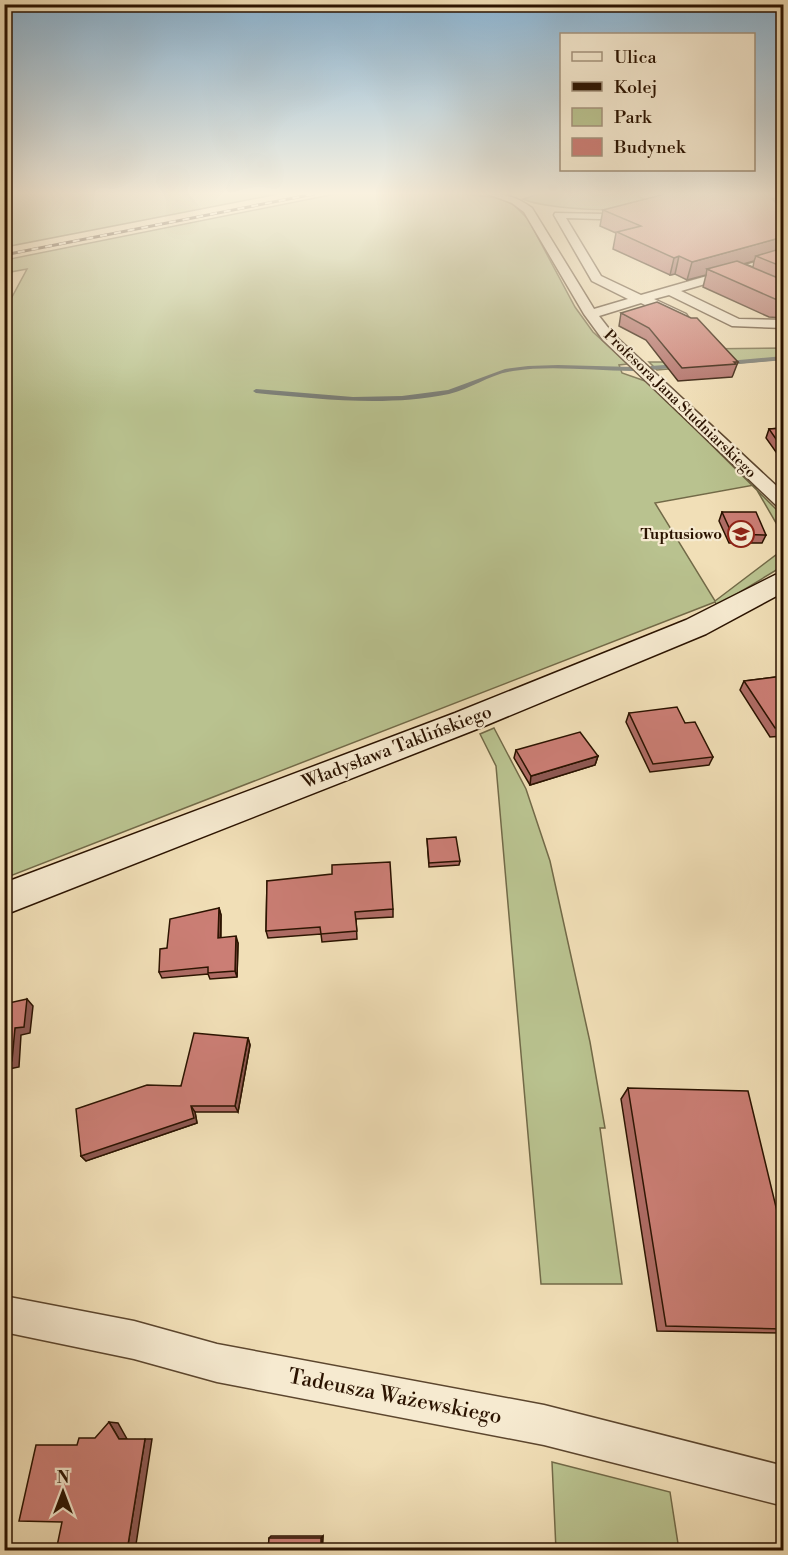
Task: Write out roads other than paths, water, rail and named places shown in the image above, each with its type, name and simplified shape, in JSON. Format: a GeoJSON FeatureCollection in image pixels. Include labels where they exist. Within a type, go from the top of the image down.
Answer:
{"type":"FeatureCollection","features":[{"type":"Feature","properties":{"kind":"street","name":"Profesora Jana Studniarskiego"},"geometry":{"type":"LineString","coordinates":[[562,267],[608,337],[783,502]]}},
{"type":"Feature","properties":{"kind":"street"},"geometry":{"type":"LineString","coordinates":[[589,267],[596,278],[696,324]]}},
{"type":"Feature","properties":{"kind":"street"},"geometry":{"type":"LineString","coordinates":[[591,314],[754,267]]}},
{"type":"Feature","properties":{"kind":"street"},"geometry":{"type":"LineString","coordinates":[[732,272],[753,281]]}},
{"type":"Feature","properties":{"kind":"street"},"geometry":{"type":"LineString","coordinates":[[670,291],[736,323],[777,324]]}},
{"type":"Feature","properties":{"kind":"street"},"geometry":{"type":"LineString","coordinates":[[717,298],[777,324]]}},
{"type":"Feature","properties":{"kind":"street","name":"Władysława Taklińskiego"},"geometry":{"type":"LineString","coordinates":[[4,899],[466,722],[696,627],[783,581]]}},
{"type":"Feature","properties":{"kind":"street","name":"Tadeusza Ważewskiego"},"geometry":{"type":"LineString","coordinates":[[4,1314],[134,1340],[217,1363],[544,1425],[783,1486]]}},
{"type":"Feature","properties":{"kind":"waterway"},"geometry":{"type":"LineString","coordinates":[[728,363],[784,358]]}},
{"type":"Feature","properties":{"kind":"waterway"},"geometry":{"type":"LineString","coordinates":[[651,368],[678,366]]}},
{"type":"Feature","properties":{"kind":"waterway"},"geometry":{"type":"LineString","coordinates":[[256,391],[353,399],[402,398],[449,392],[496,373],[513,369],[543,367],[633,369]]}},
{"type":"Feature","properties":{"kind":"place","name":"Tuptusiowo"},"geometry":{"type":"Point","coordinates":[741,534]}}]}
